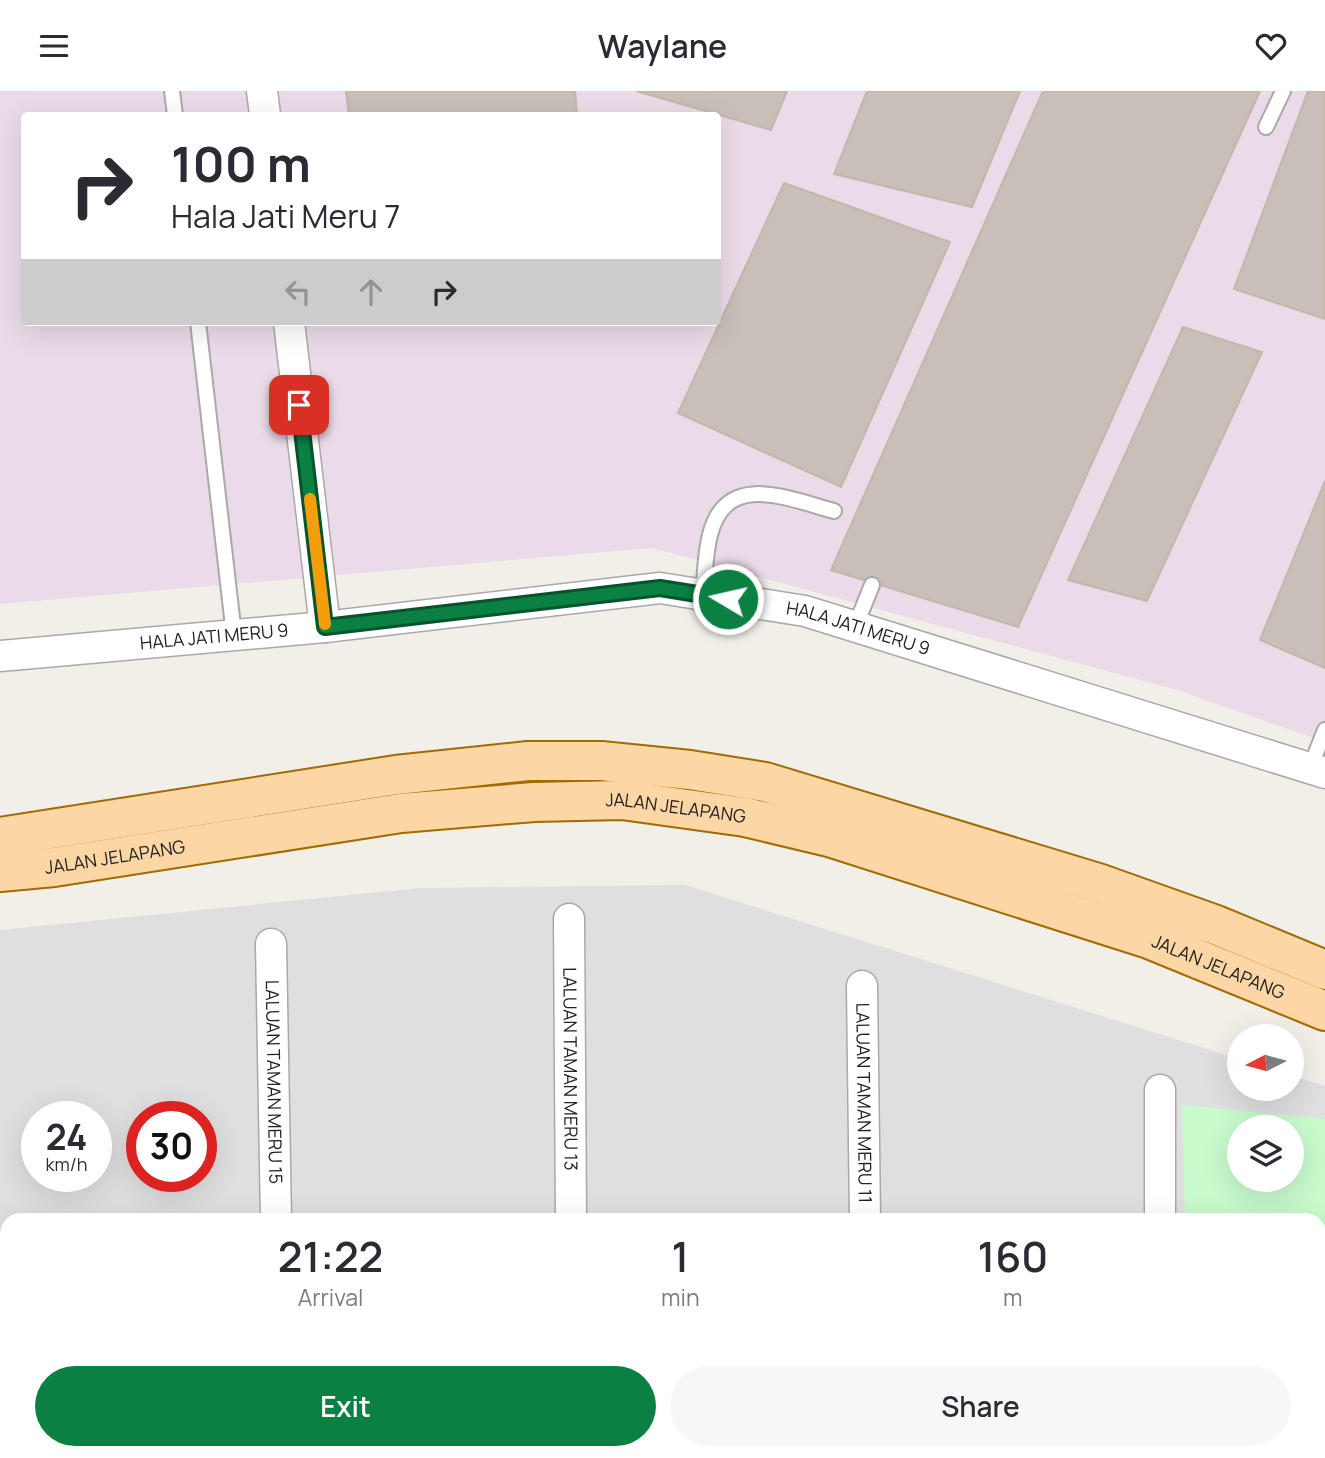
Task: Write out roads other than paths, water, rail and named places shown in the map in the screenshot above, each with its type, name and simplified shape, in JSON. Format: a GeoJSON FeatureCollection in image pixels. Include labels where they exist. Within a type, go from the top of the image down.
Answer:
{"type":"FeatureCollection","features":[{"type":"Feature","properties":{"kind":"main road","name":"JALAN JELAPANG"},"geometry":{"type":"LineString","coordinates":[[0,837],[396,775],[528,761],[601,761],[690,770],[765,782],[1098,883],[1216,925],[1325,970]]}},
{"type":"Feature","properties":{"kind":"main road","name":"JALAN JELAPANG"},"geometry":{"type":"LineString","coordinates":[[0,872],[54,867],[401,813],[534,802],[622,800],[745,817],[829,837],[1149,939],[1325,1011]]}},
{"type":"Feature","properties":{"kind":"street"},"geometry":{"type":"LineString","coordinates":[[262,91],[265,112]]}},
{"type":"Feature","properties":{"kind":"street"},"geometry":{"type":"LineString","coordinates":[[289,326],[325,627]]}},
{"type":"Feature","properties":{"kind":"street","name":"HALA JATI MERU 9"},"geometry":{"type":"LineString","coordinates":[[0,656],[325,627],[660,588],[805,611],[1317,770]]}},
{"type":"Feature","properties":{"kind":"street","name":"LALUAN TAMAN MERU 13"},"geometry":{"type":"LineString","coordinates":[[569,919],[571,1213]]}},
{"type":"Feature","properties":{"kind":"street","name":"LALUAN TAMAN MERU 15"},"geometry":{"type":"LineString","coordinates":[[271,944],[276,1213]]}},
{"type":"Feature","properties":{"kind":"street","name":"LALUAN TAMAN MERU 11"},"geometry":{"type":"LineString","coordinates":[[862,986],[865,1213]]}},
{"type":"Feature","properties":{"kind":"street"},"geometry":{"type":"LineString","coordinates":[[1160,1090],[1160,1213]]}},
{"type":"Feature","properties":{"kind":"lane"},"geometry":{"type":"LineString","coordinates":[[172,91],[175,112]]}},
{"type":"Feature","properties":{"kind":"lane"},"geometry":{"type":"LineString","coordinates":[[1266,127],[1283,91]]}},
{"type":"Feature","properties":{"kind":"lane"},"geometry":{"type":"LineString","coordinates":[[198,326],[234,635]]}},
{"type":"Feature","properties":{"kind":"lane"},"geometry":{"type":"LineString","coordinates":[[703,595],[710,535],[719,512],[733,499],[747,493],[777,495],[834,511]]}},
{"type":"Feature","properties":{"kind":"lane"},"geometry":{"type":"LineString","coordinates":[[855,627],[872,585]]}},
{"type":"Feature","properties":{"kind":"lane"},"geometry":{"type":"LineString","coordinates":[[1317,770],[1325,730]]}}]}
